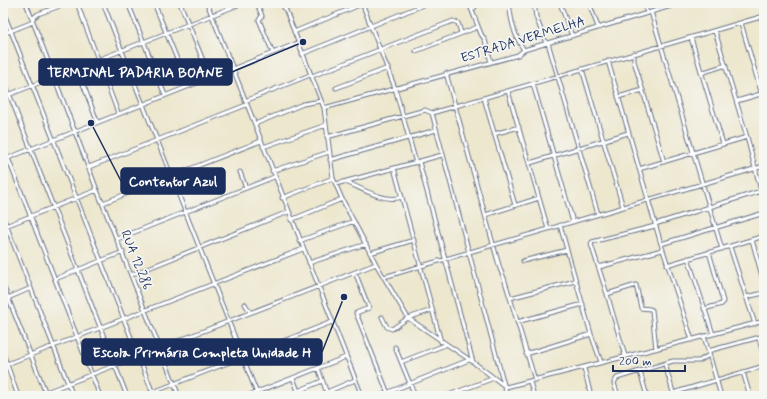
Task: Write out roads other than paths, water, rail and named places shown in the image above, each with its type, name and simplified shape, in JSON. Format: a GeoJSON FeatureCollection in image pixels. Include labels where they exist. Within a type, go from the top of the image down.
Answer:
{"type":"FeatureCollection","features":[{"type":"Feature","properties":{"kind":"street","name":"RUA 12.286"},"geometry":{"type":"LineString","coordinates":[[26,3],[102,203],[123,252],[179,396]]}},
{"type":"Feature","properties":{"kind":"street"},"geometry":{"type":"LineString","coordinates":[[3,34],[33,21],[38,14],[68,3]]}},
{"type":"Feature","properties":{"kind":"street"},"geometry":{"type":"LineString","coordinates":[[77,3],[118,113]]}},
{"type":"Feature","properties":{"kind":"street"},"geometry":{"type":"LineString","coordinates":[[103,3],[230,321],[258,396]]}},
{"type":"Feature","properties":{"kind":"street"},"geometry":{"type":"LineString","coordinates":[[128,3],[165,95]]}},
{"type":"Feature","properties":{"kind":"street"},"geometry":{"type":"LineString","coordinates":[[154,3],[188,86]]}},
{"type":"Feature","properties":{"kind":"street"},"geometry":{"type":"LineString","coordinates":[[180,3],[210,78]]}},
{"type":"Feature","properties":{"kind":"street"},"geometry":{"type":"LineString","coordinates":[[207,3],[234,68],[246,105],[264,147],[282,198],[362,396]]}},
{"type":"Feature","properties":{"kind":"street"},"geometry":{"type":"LineString","coordinates":[[3,97],[243,3]]}},
{"type":"Feature","properties":{"kind":"street"},"geometry":{"type":"LineString","coordinates":[[257,3],[262,16],[259,20],[273,53]]}},
{"type":"Feature","properties":{"kind":"street"},"geometry":{"type":"LineString","coordinates":[[283,3],[324,108],[333,178],[342,199],[376,264],[408,318],[506,387],[764,321]]}},
{"type":"Feature","properties":{"kind":"street"},"geometry":{"type":"LineString","coordinates":[[284,8],[296,3]]}},
{"type":"Feature","properties":{"kind":"street"},"geometry":{"type":"LineString","coordinates":[[294,32],[362,3],[395,88],[445,258],[471,361]]}},
{"type":"Feature","properties":{"kind":"street"},"geometry":{"type":"LineString","coordinates":[[302,54],[428,3]]}},
{"type":"Feature","properties":{"kind":"street"},"geometry":{"type":"LineString","coordinates":[[469,3],[478,27],[485,40],[491,62]]}},
{"type":"Feature","properties":{"kind":"street"},"geometry":{"type":"LineString","coordinates":[[472,10],[479,3]]}},
{"type":"Feature","properties":{"kind":"street"},"geometry":{"type":"LineString","coordinates":[[509,3],[513,26],[519,42],[524,50]]}},
{"type":"Feature","properties":{"kind":"street"},"geometry":{"type":"LineString","coordinates":[[534,3],[536,17],[547,43],[558,76],[598,214]]}},
{"type":"Feature","properties":{"kind":"street"},"geometry":{"type":"LineString","coordinates":[[560,3],[572,36]]}},
{"type":"Feature","properties":{"kind":"street"},"geometry":{"type":"LineString","coordinates":[[589,3],[598,28]]}},
{"type":"Feature","properties":{"kind":"street"},"geometry":{"type":"LineString","coordinates":[[644,3],[662,46],[722,249]]}},
{"type":"Feature","properties":{"kind":"street","name":"ESTRADA VERMELHA"},"geometry":{"type":"LineString","coordinates":[[324,108],[446,73],[518,55],[524,50],[681,3]]}},
{"type":"Feature","properties":{"kind":"street"},"geometry":{"type":"LineString","coordinates":[[762,3],[764,10]]}},
{"type":"Feature","properties":{"kind":"street"},"geometry":{"type":"LineString","coordinates":[[3,11],[154,394]]}},
{"type":"Feature","properties":{"kind":"street"},"geometry":{"type":"LineString","coordinates":[[327,137],[425,110],[432,113],[634,53],[741,24],[764,16]]}},
{"type":"Feature","properties":{"kind":"street"},"geometry":{"type":"LineString","coordinates":[[245,101],[381,50],[453,21],[458,23],[461,33]]}},
{"type":"Feature","properties":{"kind":"street"},"geometry":{"type":"LineString","coordinates":[[741,24],[763,94],[764,102]]}},
{"type":"Feature","properties":{"kind":"street"},"geometry":{"type":"LineString","coordinates":[[416,50],[478,27]]}},
{"type":"Feature","properties":{"kind":"street"},"geometry":{"type":"LineString","coordinates":[[715,31],[748,137],[764,202]]}},
{"type":"Feature","properties":{"kind":"street"},"geometry":{"type":"LineString","coordinates":[[691,38],[723,144]]}},
{"type":"Feature","properties":{"kind":"street"},"geometry":{"type":"LineString","coordinates":[[3,160],[97,121],[298,43]]}},
{"type":"Feature","properties":{"kind":"street"},"geometry":{"type":"LineString","coordinates":[[634,53],[634,61],[644,90],[664,162]]}},
{"type":"Feature","properties":{"kind":"street"},"geometry":{"type":"LineString","coordinates":[[608,61],[660,244],[692,340]]}},
{"type":"Feature","properties":{"kind":"street"},"geometry":{"type":"LineString","coordinates":[[701,73],[726,65]]}},
{"type":"Feature","properties":{"kind":"street"},"geometry":{"type":"LineString","coordinates":[[77,68],[97,121]]}},
{"type":"Feature","properties":{"kind":"street"},"geometry":{"type":"LineString","coordinates":[[336,88],[388,68]]}},
{"type":"Feature","properties":{"kind":"street"},"geometry":{"type":"LineString","coordinates":[[582,68],[623,207]]}},
{"type":"Feature","properties":{"kind":"street"},"geometry":{"type":"LineString","coordinates":[[446,73],[493,244],[535,380]]}},
{"type":"Feature","properties":{"kind":"street"},"geometry":{"type":"LineString","coordinates":[[3,78],[127,396]]}},
{"type":"Feature","properties":{"kind":"street"},"geometry":{"type":"LineString","coordinates":[[533,84],[573,222]]}},
{"type":"Feature","properties":{"kind":"street"},"geometry":{"type":"LineString","coordinates":[[618,97],[644,90]]}},
{"type":"Feature","properties":{"kind":"street"},"geometry":{"type":"LineString","coordinates":[[508,91],[548,229]]}},
{"type":"Feature","properties":{"kind":"street"},"geometry":{"type":"LineString","coordinates":[[737,101],[763,94]]}},
{"type":"Feature","properties":{"kind":"street"},"geometry":{"type":"LineString","coordinates":[[484,98],[515,205]]}},
{"type":"Feature","properties":{"kind":"street"},"geometry":{"type":"LineString","coordinates":[[255,124],[303,104],[321,101]]}},
{"type":"Feature","properties":{"kind":"street"},"geometry":{"type":"LineString","coordinates":[[89,167],[246,105]]}},
{"type":"Feature","properties":{"kind":"street"},"geometry":{"type":"LineString","coordinates":[[432,113],[442,155],[506,387],[507,396]]}},
{"type":"Feature","properties":{"kind":"street"},"geometry":{"type":"LineString","coordinates":[[264,147],[326,126]]}},
{"type":"Feature","properties":{"kind":"street"},"geometry":{"type":"LineString","coordinates":[[494,134],[519,127]]}},
{"type":"Feature","properties":{"kind":"street"},"geometry":{"type":"LineString","coordinates":[[330,160],[436,130]]}},
{"type":"Feature","properties":{"kind":"street"},"geometry":{"type":"LineString","coordinates":[[530,163],[628,133]]}},
{"type":"Feature","properties":{"kind":"street"},"geometry":{"type":"LineString","coordinates":[[639,170],[748,137]]}},
{"type":"Feature","properties":{"kind":"street"},"geometry":{"type":"LineString","coordinates":[[102,203],[261,141]]}},
{"type":"Feature","properties":{"kind":"street"},"geometry":{"type":"LineString","coordinates":[[272,171],[329,152]]}},
{"type":"Feature","properties":{"kind":"street"},"geometry":{"type":"LineString","coordinates":[[336,184],[442,155]]}},
{"type":"Feature","properties":{"kind":"street"},"geometry":{"type":"LineString","coordinates":[[8,158],[100,396]]}},
{"type":"Feature","properties":{"kind":"street"},"geometry":{"type":"LineString","coordinates":[[384,277],[764,166]]}},
{"type":"Feature","properties":{"kind":"street"},"geometry":{"type":"LineString","coordinates":[[394,168],[441,342]]}},
{"type":"Feature","properties":{"kind":"street"},"geometry":{"type":"LineString","coordinates":[[240,172],[246,188]]}},
{"type":"Feature","properties":{"kind":"street"},"geometry":{"type":"LineString","coordinates":[[117,239],[274,177]]}},
{"type":"Feature","properties":{"kind":"street"},"geometry":{"type":"LineString","coordinates":[[282,198],[333,178]]}},
{"type":"Feature","properties":{"kind":"street"},"geometry":{"type":"LineString","coordinates":[[345,182],[385,198],[392,199],[402,197]]}},
{"type":"Feature","properties":{"kind":"street"},"geometry":{"type":"LineString","coordinates":[[5,227],[97,190]]}},
{"type":"Feature","properties":{"kind":"street"},"geometry":{"type":"LineString","coordinates":[[625,356],[591,244],[592,242],[655,225],[761,191]]}},
{"type":"Feature","properties":{"kind":"street"},"geometry":{"type":"LineString","coordinates":[[485,214],[539,198]]}},
{"type":"Feature","properties":{"kind":"street"},"geometry":{"type":"LineString","coordinates":[[291,220],[342,199]]}},
{"type":"Feature","properties":{"kind":"street"},"geometry":{"type":"LineString","coordinates":[[131,275],[288,212]]}},
{"type":"Feature","properties":{"kind":"street"},"geometry":{"type":"LineString","coordinates":[[660,244],[764,214]]}},
{"type":"Feature","properties":{"kind":"street"},"geometry":{"type":"LineString","coordinates":[[3,217],[5,227],[31,288],[73,396]]}},
{"type":"Feature","properties":{"kind":"street"},"geometry":{"type":"LineString","coordinates":[[299,240],[354,221]]}},
{"type":"Feature","properties":{"kind":"street"},"geometry":{"type":"LineString","coordinates":[[560,225],[575,281],[601,362]]}},
{"type":"Feature","properties":{"kind":"street"},"geometry":{"type":"LineString","coordinates":[[667,265],[764,236]]}},
{"type":"Feature","properties":{"kind":"street"},"geometry":{"type":"LineString","coordinates":[[370,253],[414,240]]}},
{"type":"Feature","properties":{"kind":"street"},"geometry":{"type":"LineString","coordinates":[[752,240],[764,283]]}},
{"type":"Feature","properties":{"kind":"street"},"geometry":{"type":"LineString","coordinates":[[309,263],[366,244]]}},
{"type":"Feature","properties":{"kind":"street"},"geometry":{"type":"LineString","coordinates":[[730,247],[755,324]]}},
{"type":"Feature","properties":{"kind":"street"},"geometry":{"type":"LineString","coordinates":[[7,364],[31,356],[303,249]]}},
{"type":"Feature","properties":{"kind":"street"},"geometry":{"type":"LineString","coordinates":[[523,261],[567,250]]}},
{"type":"Feature","properties":{"kind":"street"},"geometry":{"type":"LineString","coordinates":[[599,267],[662,250]]}},
{"type":"Feature","properties":{"kind":"street"},"geometry":{"type":"LineString","coordinates":[[55,280],[123,252]]}},
{"type":"Feature","properties":{"kind":"street"},"geometry":{"type":"LineString","coordinates":[[704,309],[722,304],[723,301],[709,252]]}},
{"type":"Feature","properties":{"kind":"street"},"geometry":{"type":"LineString","coordinates":[[688,258],[713,334]]}},
{"type":"Feature","properties":{"kind":"street"},"geometry":{"type":"LineString","coordinates":[[36,396],[46,394],[67,383],[91,375],[115,364],[376,264]]}},
{"type":"Feature","properties":{"kind":"street"},"geometry":{"type":"LineString","coordinates":[[355,272],[369,308],[356,313],[388,394]]}},
{"type":"Feature","properties":{"kind":"street"},"geometry":{"type":"LineString","coordinates":[[510,298],[575,281]]}},
{"type":"Feature","properties":{"kind":"street"},"geometry":{"type":"LineString","coordinates":[[3,285],[46,394]]}},
{"type":"Feature","properties":{"kind":"street"},"geometry":{"type":"LineString","coordinates":[[607,294],[637,286],[641,308],[652,310],[656,349]]}},
{"type":"Feature","properties":{"kind":"street"},"geometry":{"type":"LineString","coordinates":[[8,298],[31,288]]}},
{"type":"Feature","properties":{"kind":"street"},"geometry":{"type":"LineString","coordinates":[[746,297],[764,292]]}},
{"type":"Feature","properties":{"kind":"street"},"geometry":{"type":"LineString","coordinates":[[245,304],[250,312]]}},
{"type":"Feature","properties":{"kind":"street"},"geometry":{"type":"LineString","coordinates":[[517,322],[583,304]]}},
{"type":"Feature","properties":{"kind":"street"},"geometry":{"type":"LineString","coordinates":[[382,317],[390,329],[408,318],[432,310]]}},
{"type":"Feature","properties":{"kind":"street"},"geometry":{"type":"LineString","coordinates":[[143,396],[154,394],[174,384],[243,356],[332,322]]}},
{"type":"Feature","properties":{"kind":"street"},"geometry":{"type":"LineString","coordinates":[[526,354],[591,334]]}},
{"type":"Feature","properties":{"kind":"street"},"geometry":{"type":"LineString","coordinates":[[704,336],[721,396]]}},
{"type":"Feature","properties":{"kind":"street"},"geometry":{"type":"LineString","coordinates":[[618,396],[615,380],[680,360],[699,361],[708,353],[764,336]]}},
{"type":"Feature","properties":{"kind":"street"},"geometry":{"type":"LineString","coordinates":[[759,338],[764,357]]}},
{"type":"Feature","properties":{"kind":"street"},"geometry":{"type":"LineString","coordinates":[[401,362],[445,345]]}},
{"type":"Feature","properties":{"kind":"street"},"geometry":{"type":"LineString","coordinates":[[395,347],[415,396]]}},
{"type":"Feature","properties":{"kind":"street"},"geometry":{"type":"LineString","coordinates":[[3,353],[18,396]]}},
{"type":"Feature","properties":{"kind":"street"},"geometry":{"type":"LineString","coordinates":[[247,396],[346,357]]}},
{"type":"Feature","properties":{"kind":"street"},"geometry":{"type":"LineString","coordinates":[[379,396],[388,394],[410,383],[471,361]]}},
{"type":"Feature","properties":{"kind":"street"},"geometry":{"type":"LineString","coordinates":[[665,364],[674,395],[716,380],[764,366]]}},
{"type":"Feature","properties":{"kind":"street"},"geometry":{"type":"LineString","coordinates":[[318,368],[328,396]]}},
{"type":"Feature","properties":{"kind":"street"},"geometry":{"type":"LineString","coordinates":[[584,368],[591,396]]}},
{"type":"Feature","properties":{"kind":"street"},"geometry":{"type":"LineString","coordinates":[[640,372],[647,396]]}},
{"type":"Feature","properties":{"kind":"street"},"geometry":{"type":"LineString","coordinates":[[743,372],[750,396]]}},
{"type":"Feature","properties":{"kind":"street"},"geometry":{"type":"LineString","coordinates":[[293,378],[300,396]]}},
{"type":"Feature","properties":{"kind":"street"},"geometry":{"type":"LineString","coordinates":[[446,396],[494,378]]}},
{"type":"Feature","properties":{"kind":"street"},"geometry":{"type":"LineString","coordinates":[[327,392],[355,380]]}},
{"type":"Feature","properties":{"kind":"street"},"geometry":{"type":"LineString","coordinates":[[298,391],[322,381]]}},
{"type":"Feature","properties":{"kind":"street"},"geometry":{"type":"LineString","coordinates":[[530,382],[534,396]]}},
{"type":"Feature","properties":{"kind":"place","name":"TERMINAL PADARIA BOANE"},"geometry":{"type":"Point","coordinates":[303,42]}},
{"type":"Feature","properties":{"kind":"place","name":"Contentor Azul"},"geometry":{"type":"Point","coordinates":[91,123]}},
{"type":"Feature","properties":{"kind":"place","name":"Escola Primária Completa Unidade H"},"geometry":{"type":"Point","coordinates":[344,297]}}]}
